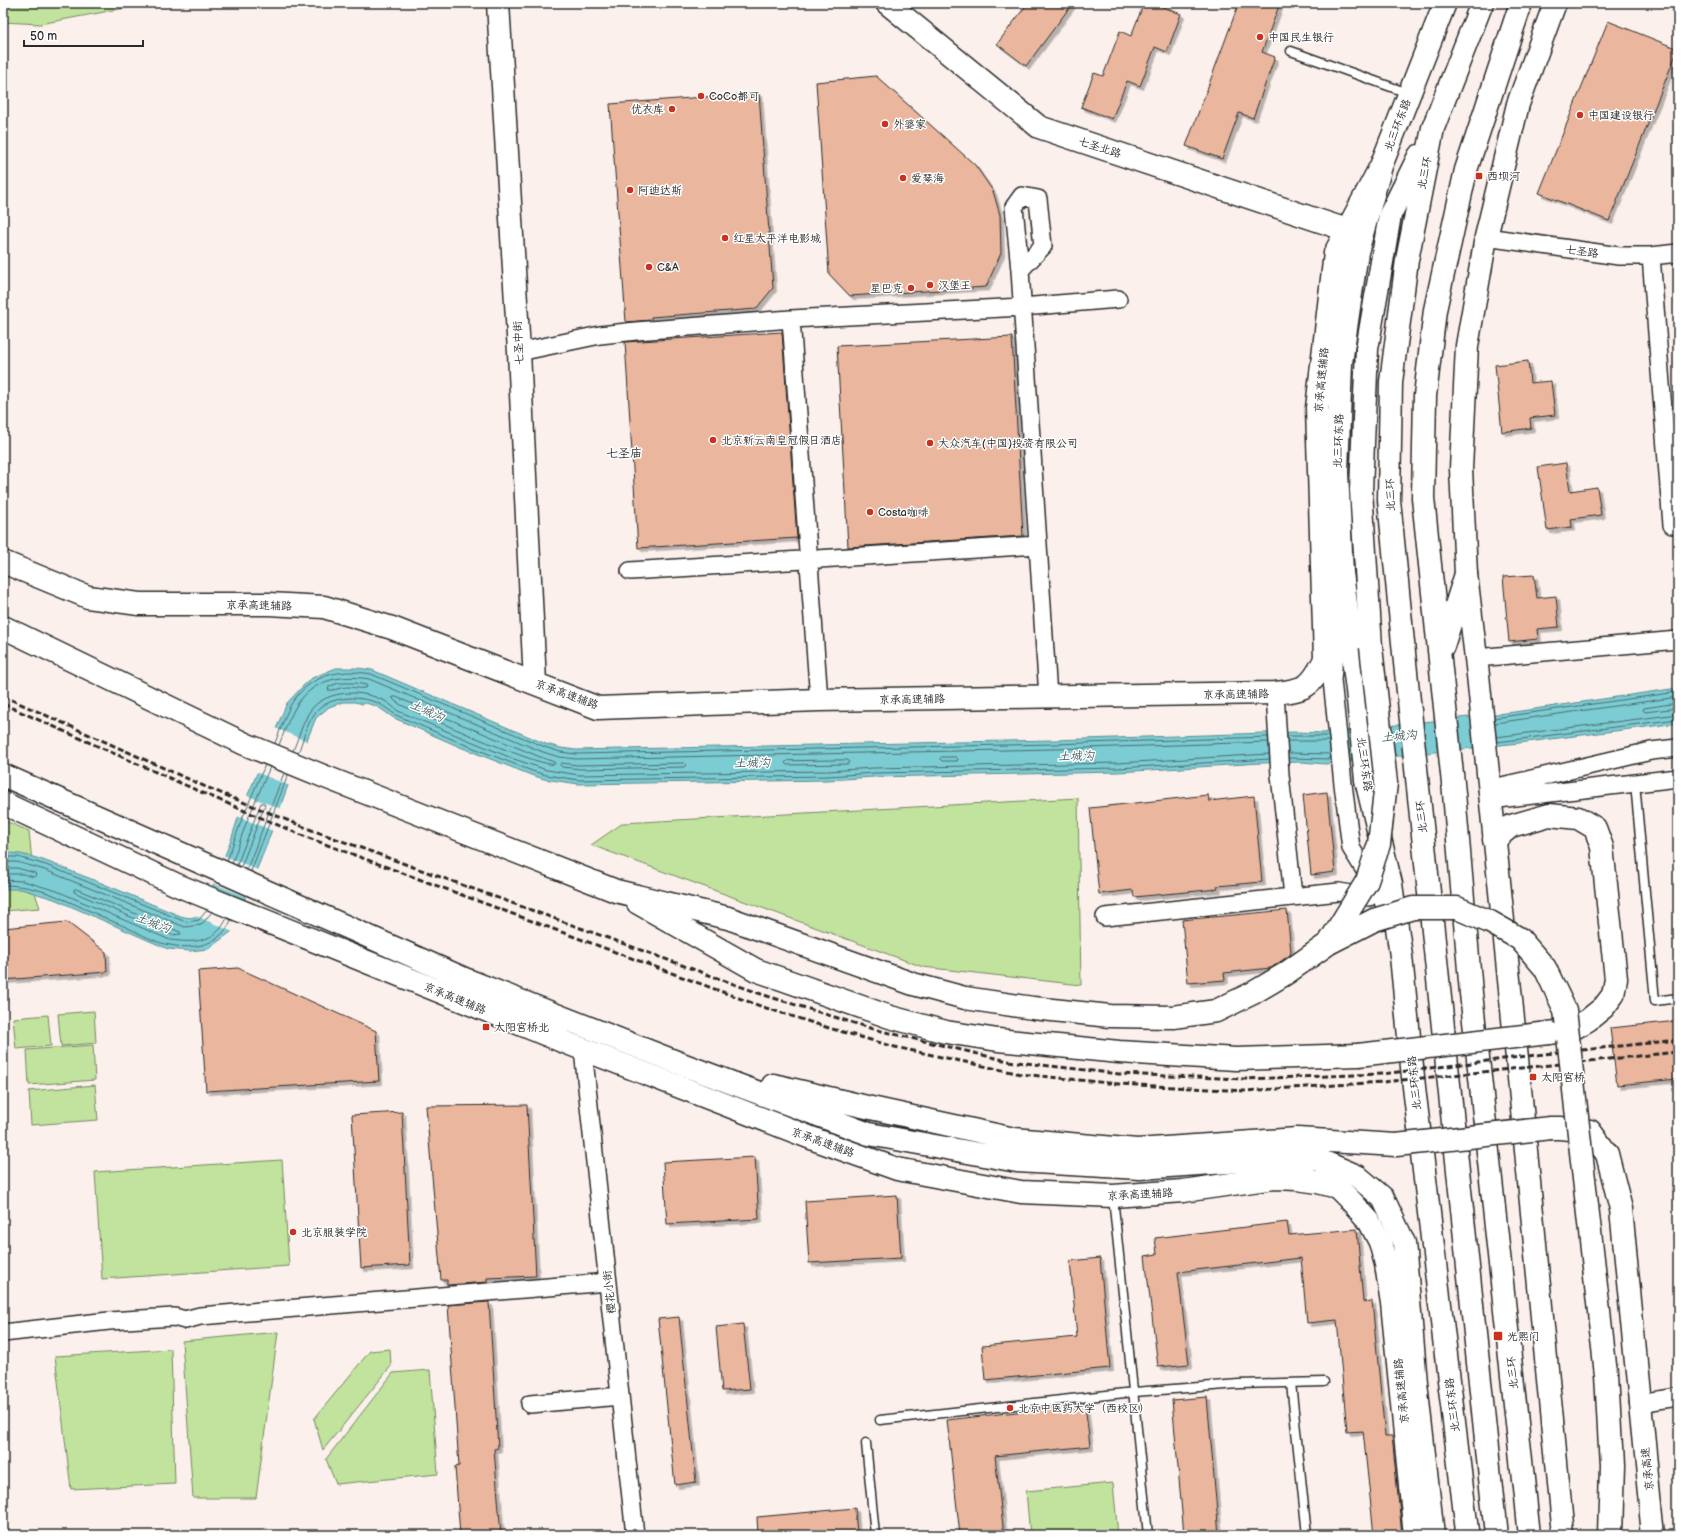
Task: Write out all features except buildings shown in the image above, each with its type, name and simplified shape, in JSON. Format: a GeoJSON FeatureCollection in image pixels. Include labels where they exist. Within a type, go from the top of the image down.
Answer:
{"type":"FeatureCollection","features":[{"type":"Feature","properties":{"kind":"main road","name":"七圣中街"},"geometry":{"type":"LineString","coordinates":[[498,3],[519,352],[535,683]]}},
{"type":"Feature","properties":{"kind":"main road","name":"七圣北路"},"geometry":{"type":"LineString","coordinates":[[887,3],[1039,127],[1347,230]]}},
{"type":"Feature","properties":{"kind":"main road","name":"北三环东路"},"geometry":{"type":"LineString","coordinates":[[1445,3],[1381,166],[1357,252],[1341,363],[1337,472],[1342,574],[1357,690],[1366,780],[1391,884],[1401,956],[1414,1088],[1466,1534]]}},
{"type":"Feature","properties":{"kind":"main road","name":"北三环"},"geometry":{"type":"LineString","coordinates":[[1482,3],[1433,128],[1407,260],[1391,382],[1389,500],[1496,1535]]}},
{"type":"Feature","properties":{"kind":"main road"},"geometry":{"type":"LineString","coordinates":[[1441,653],[1423,498],[1425,396],[1434,318],[1466,170],[1522,3]]}},
{"type":"Feature","properties":{"kind":"main road"},"geometry":{"type":"LineString","coordinates":[[1555,3],[1518,104],[1486,237],[1467,346],[1460,469],[1466,574],[1477,666],[1520,1086],[1563,1535]]}},
{"type":"Feature","properties":{"kind":"main road"},"geometry":{"type":"LineString","coordinates":[[1329,943],[1367,881],[1378,844],[1386,783],[1370,647],[1361,490],[1367,349],[1390,215],[1433,128]]}},
{"type":"Feature","properties":{"kind":"main road","name":"京承高速辅路"},"geometry":{"type":"LineString","coordinates":[[3,562],[88,597],[139,604],[269,604],[324,607],[392,628],[598,708],[819,700],[1275,693],[1295,691],[1310,684],[1318,673],[1325,659],[1317,408],[1335,253],[1381,166]]}},
{"type":"Feature","properties":{"kind":"main road"},"geometry":{"type":"LineString","coordinates":[[1441,653],[1466,574]]}},
{"type":"Feature","properties":{"kind":"main road"},"geometry":{"type":"LineString","coordinates":[[5,627],[245,744],[616,891],[728,918],[913,984],[965,998],[1033,1008],[1110,1016],[1173,1017],[1216,1011],[1279,978],[1329,943],[1374,920],[1412,908],[1457,908],[1490,922],[1520,939],[1545,968],[1565,1010],[1606,1374],[1611,1466],[1609,1535]]}},
{"type":"Feature","properties":{"kind":"main road","name":"北三环"},"geometry":{"type":"LineString","coordinates":[[1441,653],[1471,993],[1529,1535]]}},
{"type":"Feature","properties":{"kind":"main road"},"geometry":{"type":"LineString","coordinates":[[3,775],[188,855],[467,980],[684,1065],[869,1134],[1017,1161],[1140,1168],[1271,1159],[1317,1159],[1357,1176],[1383,1198],[1404,1242],[1416,1383],[1433,1535]]}},
{"type":"Feature","properties":{"kind":"main road","name":"京承高速辅路"},"geometry":{"type":"LineString","coordinates":[[3,803],[177,885],[583,1050],[819,1142],[897,1169],[1021,1192],[1113,1196],[1183,1191],[1274,1178],[1318,1182],[1336,1187],[1369,1221],[1380,1242],[1386,1264],[1392,1303],[1415,1535]]}},
{"type":"Feature","properties":{"kind":"main road"},"geometry":{"type":"LineString","coordinates":[[616,891],[756,970],[890,1017],[946,1032],[998,1040],[1135,1053],[1236,1059],[1358,1055],[1571,1030],[1588,1020],[1604,1007],[1613,995],[1616,979],[1602,848],[1595,828],[1578,818],[1549,815],[1511,826],[1494,840]]}},
{"type":"Feature","properties":{"kind":"main road"},"geometry":{"type":"LineString","coordinates":[[467,980],[562,1041]]}},
{"type":"Feature","properties":{"kind":"main road","name":"京承高速"},"geometry":{"type":"LineString","coordinates":[[684,1065],[1014,1139],[1136,1150],[1297,1140],[1396,1145],[1552,1128],[1590,1131],[1607,1154],[1621,1209],[1653,1535]]}},
{"type":"Feature","properties":{"kind":"street","name":"七圣路"},"geometry":{"type":"LineString","coordinates":[[1486,237],[1619,256],[1651,256],[1678,253]]}},
{"type":"Feature","properties":{"kind":"street"},"geometry":{"type":"LineString","coordinates":[[1651,256],[1672,525],[1678,525]]}},
{"type":"Feature","properties":{"kind":"street"},"geometry":{"type":"LineString","coordinates":[[1020,270],[1048,697]]}},
{"type":"Feature","properties":{"kind":"street"},"geometry":{"type":"LineString","coordinates":[[519,352],[600,335],[790,319],[1022,307],[1118,299]]}},
{"type":"Feature","properties":{"kind":"street"},"geometry":{"type":"LineString","coordinates":[[790,319],[819,700]]}},
{"type":"Feature","properties":{"kind":"street"},"geometry":{"type":"LineString","coordinates":[[630,570],[1038,545]]}},
{"type":"Feature","properties":{"kind":"street"},"geometry":{"type":"LineString","coordinates":[[1342,574],[1332,680],[1351,848],[1382,898],[1401,956]]}},
{"type":"Feature","properties":{"kind":"street"},"geometry":{"type":"LineString","coordinates":[[1477,666],[1678,640]]}},
{"type":"Feature","properties":{"kind":"street"},"geometry":{"type":"LineString","coordinates":[[1275,693],[1280,767],[1293,896]]}},
{"type":"Feature","properties":{"kind":"street"},"geometry":{"type":"LineString","coordinates":[[1489,786],[1651,751],[1678,748]]}},
{"type":"Feature","properties":{"kind":"street"},"geometry":{"type":"LineString","coordinates":[[1489,786],[1635,783],[1678,778]]}},
{"type":"Feature","properties":{"kind":"street"},"geometry":{"type":"LineString","coordinates":[[1105,917],[1339,892],[1373,898],[1384,904]]}},
{"type":"Feature","properties":{"kind":"street","name":"樱花小街"},"geometry":{"type":"LineString","coordinates":[[583,1050],[635,1535]]}},
{"type":"Feature","properties":{"kind":"street"},"geometry":{"type":"LineString","coordinates":[[3,1332],[109,1321],[174,1317],[185,1320],[200,1316],[608,1282]]}},
{"type":"Feature","properties":{"kind":"street"},"geometry":{"type":"LineString","coordinates":[[530,1404],[620,1396]]}},
{"type":"Feature","properties":{"kind":"street"},"geometry":{"type":"LineString","coordinates":[[1640,1403],[1678,1397]]}},
{"type":"Feature","properties":{"kind":"lane"},"geometry":{"type":"LineString","coordinates":[[1291,51],[1409,93]]}},
{"type":"Feature","properties":{"kind":"lane"},"geometry":{"type":"LineString","coordinates":[[1635,783],[1656,1000],[1678,998]]}},
{"type":"Feature","properties":{"kind":"lane"},"geometry":{"type":"LineString","coordinates":[[1113,1196],[1148,1535]]}},
{"type":"Feature","properties":{"kind":"lane"},"geometry":{"type":"LineString","coordinates":[[880,1420],[1134,1392],[1240,1384],[1324,1382]]}},
{"type":"Feature","properties":{"kind":"lane"},"geometry":{"type":"LineString","coordinates":[[1291,1383],[1307,1535]]}},
{"type":"Feature","properties":{"kind":"lane"},"geometry":{"type":"LineString","coordinates":[[866,1442],[875,1535]]}},
{"type":"Feature","properties":{"kind":"green space"},"geometry":{"type":"Polygon","coordinates":[[[3,3],[152,3],[40,24],[3,22],[3,3]]]}},
{"type":"Feature","properties":{"kind":"green space"},"geometry":{"type":"Polygon","coordinates":[[[1078,798],[1081,985],[923,967],[591,845],[623,823],[1078,798]]]}},
{"type":"Feature","properties":{"kind":"green space"},"geometry":{"type":"Polygon","coordinates":[[[3,820],[29,831],[35,893],[40,908],[3,911],[3,820]]]}},
{"type":"Feature","properties":{"kind":"green space"},"geometry":{"type":"Polygon","coordinates":[[[94,1011],[96,1043],[61,1046],[58,1014],[94,1011]]]}},
{"type":"Feature","properties":{"kind":"green space"},"geometry":{"type":"Polygon","coordinates":[[[48,1015],[51,1046],[16,1049],[13,1018],[48,1015]]]}},
{"type":"Feature","properties":{"kind":"green space"},"geometry":{"type":"Polygon","coordinates":[[[93,1045],[95,1080],[29,1085],[27,1050],[93,1045]]]}},
{"type":"Feature","properties":{"kind":"green space"},"geometry":{"type":"Polygon","coordinates":[[[95,1085],[98,1120],[31,1125],[29,1091],[95,1085]]]}},
{"type":"Feature","properties":{"kind":"green space"},"geometry":{"type":"Polygon","coordinates":[[[282,1160],[289,1266],[102,1279],[95,1172],[282,1160]]]}},
{"type":"Feature","properties":{"kind":"green space"},"geometry":{"type":"Polygon","coordinates":[[[278,1332],[256,1498],[193,1498],[182,1341],[278,1332]]]}},
{"type":"Feature","properties":{"kind":"green space"},"geometry":{"type":"Polygon","coordinates":[[[171,1349],[175,1484],[71,1489],[55,1356],[171,1349]]]}},
{"type":"Feature","properties":{"kind":"green space"},"geometry":{"type":"Polygon","coordinates":[[[390,1349],[391,1366],[323,1450],[314,1419],[370,1351],[390,1349]]]}},
{"type":"Feature","properties":{"kind":"green space"},"geometry":{"type":"Polygon","coordinates":[[[430,1370],[438,1474],[336,1484],[326,1459],[393,1373],[430,1370]]]}},
{"type":"Feature","properties":{"kind":"green space"},"geometry":{"type":"Polygon","coordinates":[[[1113,1483],[1118,1535],[1030,1535],[1026,1491],[1113,1483]]]}},
{"type":"Feature","properties":{"kind":"water","name":"土城沟"},"geometry":{"type":"Polygon","coordinates":[[[336,668],[358,668],[372,670],[546,744],[576,750],[1054,740],[1296,732],[1323,733],[1514,712],[1678,688],[1678,723],[1519,743],[1325,764],[1302,762],[1261,763],[1118,772],[874,777],[828,780],[579,784],[544,779],[531,775],[460,747],[394,718],[378,707],[366,703],[343,702],[329,707],[316,718],[231,932],[208,949],[190,951],[168,949],[54,899],[21,889],[3,889],[3,853],[21,854],[48,862],[100,882],[178,915],[189,918],[197,916],[203,911],[238,818],[287,703],[312,678],[336,668]]]}},
{"type":"Feature","properties":{"kind":"pier"},"geometry":{"type":"Polygon","coordinates":[[[275,728],[309,742],[290,786],[256,772],[275,728]]]}},
{"type":"Feature","properties":{"kind":"pier"},"geometry":{"type":"Polygon","coordinates":[[[246,795],[281,809],[273,831],[237,816],[246,795]]]}},
{"type":"Feature","properties":{"kind":"pier"},"geometry":{"type":"Polygon","coordinates":[[[223,855],[258,870],[247,897],[212,883],[223,855]]]}},
{"type":"Feature","properties":{"kind":"pier"},"geometry":{"type":"Polygon","coordinates":[[[211,885],[246,900],[233,932],[194,915],[201,910],[211,885]]]}},
{"type":"Feature","properties":{"kind":"railway"},"geometry":{"type":"LineString","coordinates":[[3,696],[206,787],[309,829],[764,995],[873,1029],[1008,1061],[1119,1074],[1244,1079],[1382,1074],[1544,1054],[1678,1040]]}},
{"type":"Feature","properties":{"kind":"railway"},"geometry":{"type":"LineString","coordinates":[[3,704],[306,837],[763,1007],[895,1047],[1021,1074],[1118,1084],[1244,1091],[1383,1082],[1678,1052]]}},
{"type":"Feature","properties":{"kind":"place","name":"中国民生银行"},"geometry":{"type":"Point","coordinates":[1260,37]}},
{"type":"Feature","properties":{"kind":"place","name":"CoCo都可"},"geometry":{"type":"Point","coordinates":[701,96]}},
{"type":"Feature","properties":{"kind":"place","name":"优衣库"},"geometry":{"type":"Point","coordinates":[672,109]}},
{"type":"Feature","properties":{"kind":"place","name":"中国建设银行"},"geometry":{"type":"Point","coordinates":[1580,115]}},
{"type":"Feature","properties":{"kind":"place","name":"外婆家"},"geometry":{"type":"Point","coordinates":[885,124]}},
{"type":"Feature","properties":{"kind":"place","name":"西坝河"},"geometry":{"type":"Point","coordinates":[1479,176]}},
{"type":"Feature","properties":{"kind":"place","name":"爱琴海"},"geometry":{"type":"Point","coordinates":[903,178]}},
{"type":"Feature","properties":{"kind":"place","name":"阿迪达斯"},"geometry":{"type":"Point","coordinates":[630,190]}},
{"type":"Feature","properties":{"kind":"place","name":"红星太平洋电影城"},"geometry":{"type":"Point","coordinates":[725,238]}},
{"type":"Feature","properties":{"kind":"place","name":"C&A"},"geometry":{"type":"Point","coordinates":[649,267]}},
{"type":"Feature","properties":{"kind":"place","name":"汉堡王"},"geometry":{"type":"Point","coordinates":[930,285]}},
{"type":"Feature","properties":{"kind":"place","name":"星巴克"},"geometry":{"type":"Point","coordinates":[911,288]}},
{"type":"Feature","properties":{"kind":"place","name":"北京新云南皇冠假日酒店"},"geometry":{"type":"Point","coordinates":[713,440]}},
{"type":"Feature","properties":{"kind":"place","name":"大众汽车(中国)投资有限公司"},"geometry":{"type":"Point","coordinates":[930,443]}},
{"type":"Feature","properties":{"kind":"place","name":"Costa咖啡"},"geometry":{"type":"Point","coordinates":[870,512]}},
{"type":"Feature","properties":{"kind":"place","name":"太阳宫桥北"},"geometry":{"type":"Point","coordinates":[486,1027]}},
{"type":"Feature","properties":{"kind":"place","name":"太阳宫桥"},"geometry":{"type":"Point","coordinates":[1533,1077]}},
{"type":"Feature","properties":{"kind":"place","name":"北京服装学院"},"geometry":{"type":"Point","coordinates":[293,1232]}},
{"type":"Feature","properties":{"kind":"place","name":"光熙门"},"geometry":{"type":"Point","coordinates":[1498,1336]}},
{"type":"Feature","properties":{"kind":"place","name":"北京中医药大学（西校区）"},"geometry":{"type":"Point","coordinates":[1010,1408]}},
{"type":"Feature","properties":{"kind":"district","name":"七圣庙"},"geometry":{"type":"Point","coordinates":[624,453]}}]}
